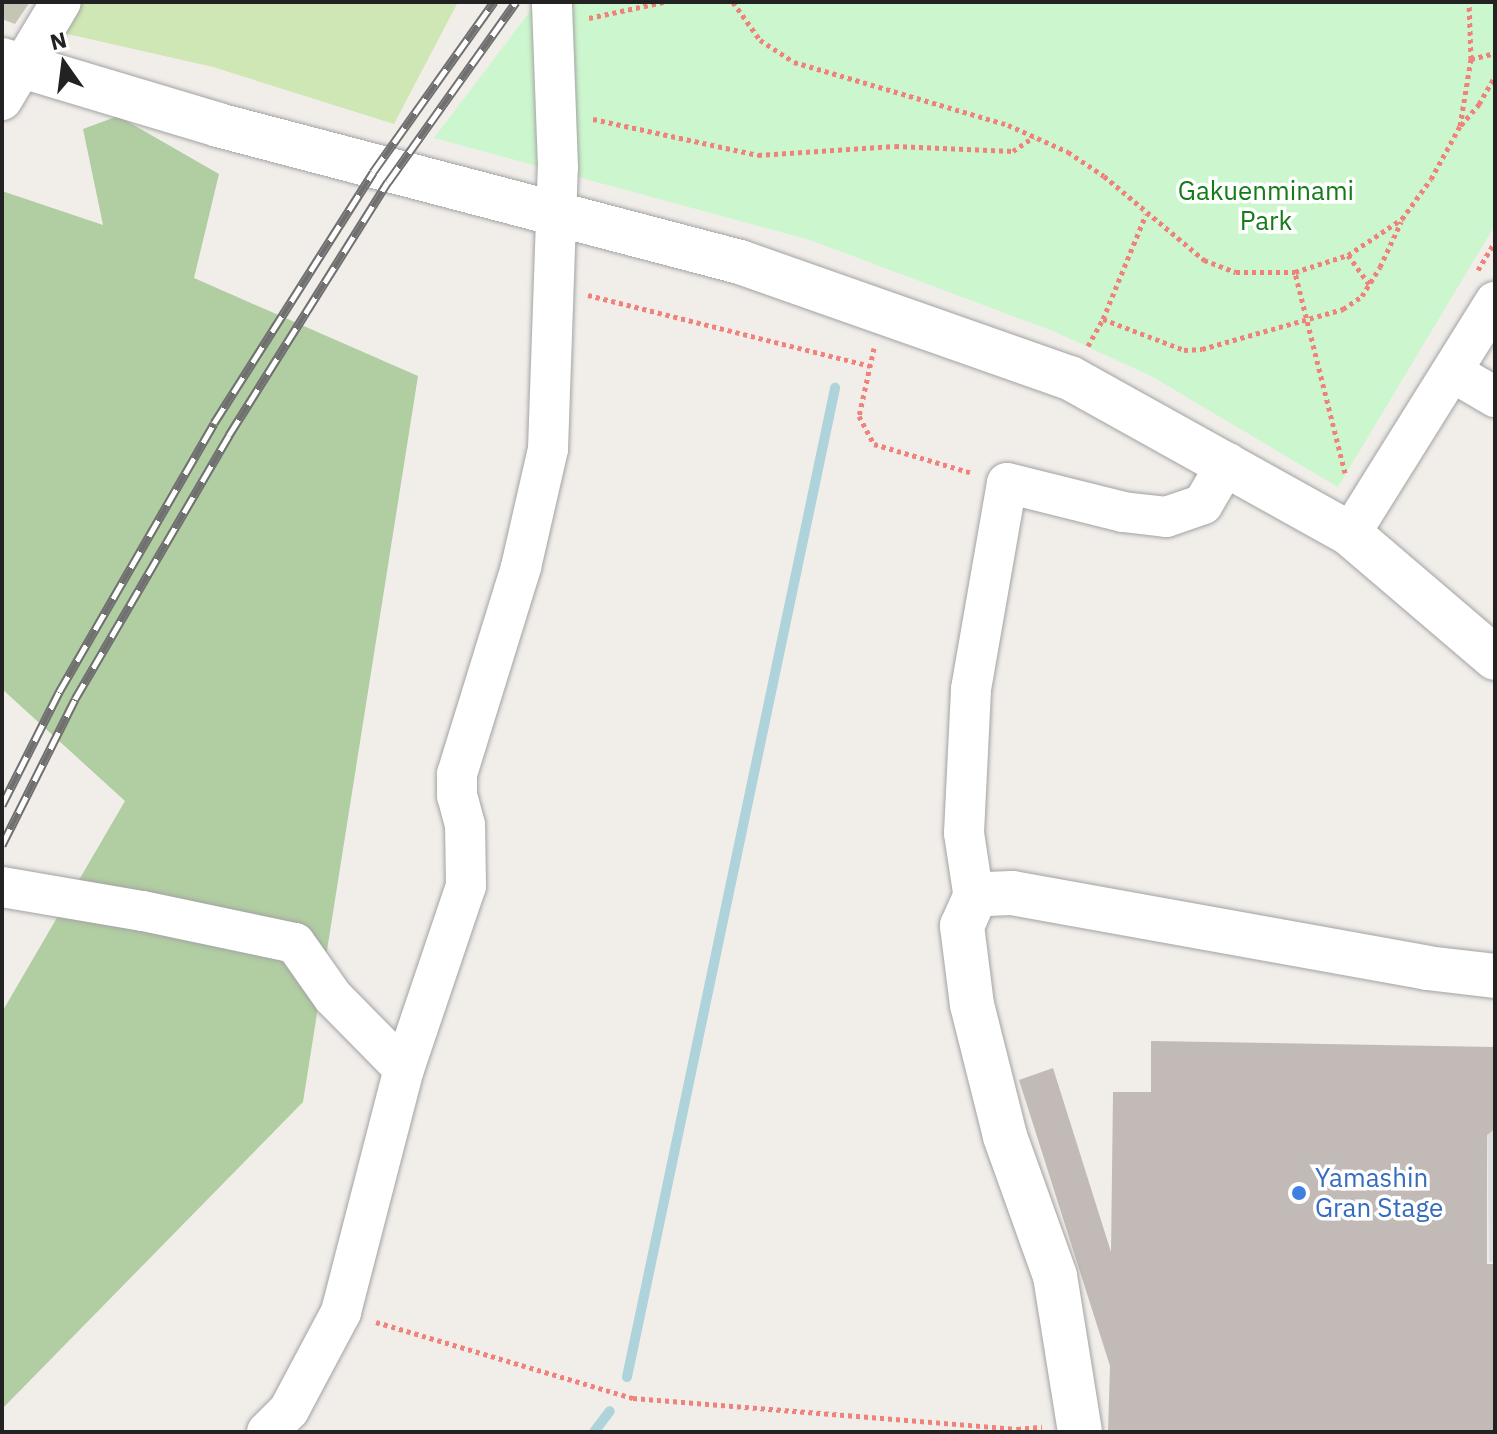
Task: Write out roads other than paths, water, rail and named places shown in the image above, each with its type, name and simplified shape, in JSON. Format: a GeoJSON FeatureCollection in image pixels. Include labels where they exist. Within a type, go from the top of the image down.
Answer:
{"type":"FeatureCollection","features":[{"type":"Feature","properties":{"kind":"street"},"geometry":{"type":"LineString","coordinates":[[61,2],[9,75],[218,125],[740,262],[1070,378],[1227,463],[1358,521],[1495,658]]}},
{"type":"Feature","properties":{"kind":"street"},"geometry":{"type":"LineString","coordinates":[[267,1432],[289,1410],[341,1312],[404,1069],[466,886],[465,825],[457,796],[457,774],[521,567],[548,449],[558,214],[552,2]]}},
{"type":"Feature","properties":{"kind":"street"},"geometry":{"type":"LineString","coordinates":[[1358,521],[1454,373],[1495,302]]}},
{"type":"Feature","properties":{"kind":"street"},"geometry":{"type":"LineString","coordinates":[[1454,373],[1495,397]]}},
{"type":"Feature","properties":{"kind":"street"},"geometry":{"type":"LineString","coordinates":[[1080,1428],[1055,1276],[1005,1136],[980,1048],[964,959],[962,926],[974,899],[964,833],[971,689],[1007,483],[1123,512],[1166,517],[1203,504],[1227,463]]}},
{"type":"Feature","properties":{"kind":"street"},"geometry":{"type":"LineString","coordinates":[[2,887],[143,911],[295,943],[333,997],[404,1069]]}},
{"type":"Feature","properties":{"kind":"street"},"geometry":{"type":"LineString","coordinates":[[974,899],[986,894],[1012,893],[1427,968],[1495,976]]}},
{"type":"Feature","properties":{"kind":"waterway"},"geometry":{"type":"LineString","coordinates":[[627,1377],[835,388]]}},
{"type":"Feature","properties":{"kind":"waterway"},"geometry":{"type":"LineString","coordinates":[[594,1432],[610,1411]]}},
{"type":"Feature","properties":{"kind":"railway"},"geometry":{"type":"LineString","coordinates":[[2,805],[59,692],[214,423],[373,172],[494,2]]}},
{"type":"Feature","properties":{"kind":"railway"},"geometry":{"type":"LineString","coordinates":[[2,845],[75,699],[229,435],[388,182],[516,2]]}},
{"type":"Feature","properties":{"kind":"place","name":"Yamashin Gran Stage"},"geometry":{"type":"Point","coordinates":[1299,1193]}},
{"type":"Feature","properties":{"kind":"park label","name":"Gakuenminami Park"},"geometry":{"type":"Point","coordinates":[1266,206]}}]}
